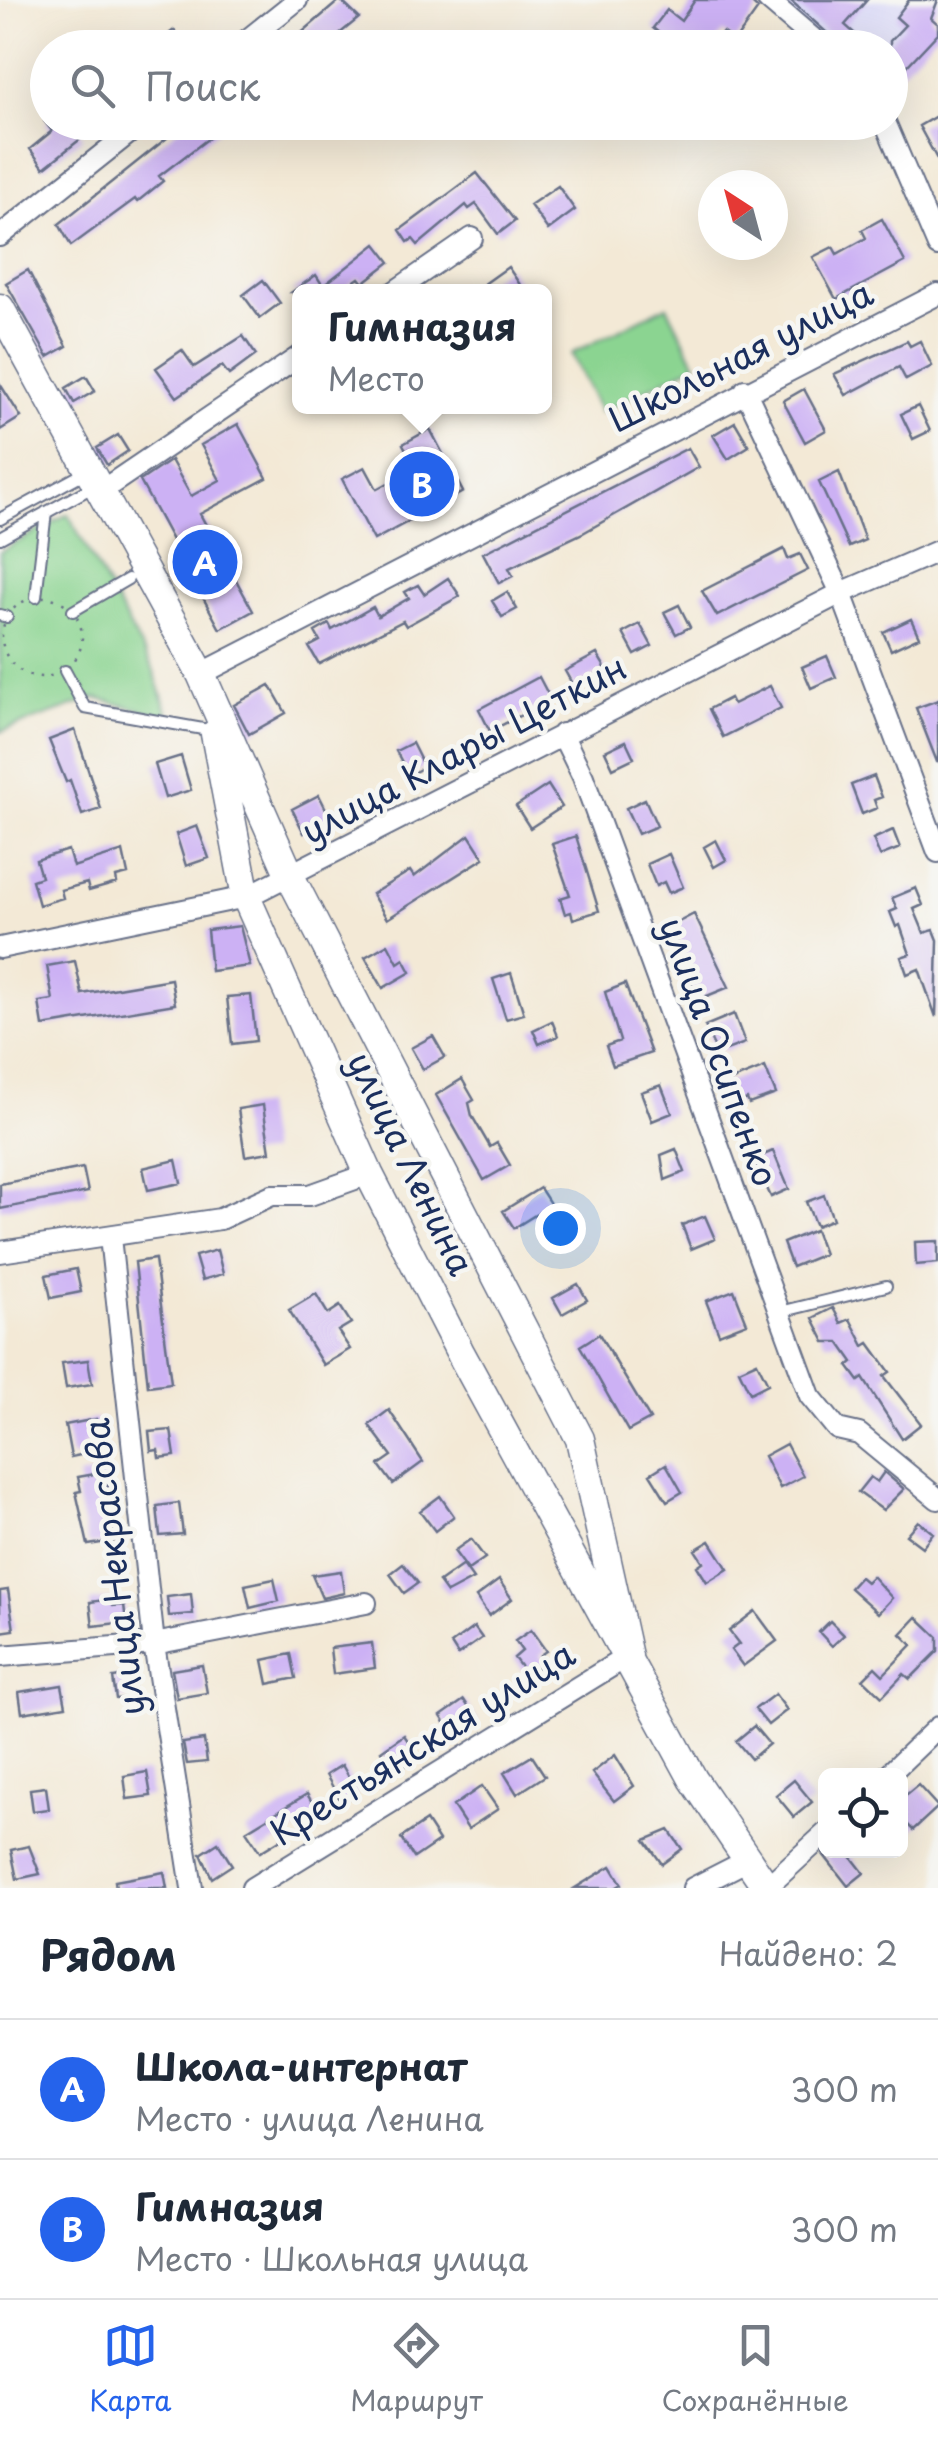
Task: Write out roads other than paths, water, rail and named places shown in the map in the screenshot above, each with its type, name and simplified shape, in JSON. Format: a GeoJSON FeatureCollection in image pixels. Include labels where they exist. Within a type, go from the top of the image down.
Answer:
{"type":"FeatureCollection","features":[{"type":"Feature","properties":{"kind":"main road","name":"улица Ленина"},"geometry":{"type":"LineString","coordinates":[[0,308],[201,674],[291,878],[580,1439],[628,1656]]}},
{"type":"Feature","properties":{"kind":"main road","name":"улица Ленина"},"geometry":{"type":"LineString","coordinates":[[201,674],[246,897],[369,1174],[461,1354],[693,1779],[767,1888]]}},
{"type":"Feature","properties":{"kind":"street"},"geometry":{"type":"LineString","coordinates":[[260,30],[297,0]]}},
{"type":"Feature","properties":{"kind":"street"},"geometry":{"type":"LineString","coordinates":[[768,0],[803,30]]}},
{"type":"Feature","properties":{"kind":"street"},"geometry":{"type":"LineString","coordinates":[[0,236],[120,140]]}},
{"type":"Feature","properties":{"kind":"street"},"geometry":{"type":"LineString","coordinates":[[894,140],[938,246]]}},
{"type":"Feature","properties":{"kind":"street"},"geometry":{"type":"LineString","coordinates":[[406,284],[472,238]]}},
{"type":"Feature","properties":{"kind":"street","name":"Школьная улица"},"geometry":{"type":"LineString","coordinates":[[201,674],[745,390],[938,294]]}},
{"type":"Feature","properties":{"kind":"street"},"geometry":{"type":"LineString","coordinates":[[96,482],[292,361]]}},
{"type":"Feature","properties":{"kind":"street"},"geometry":{"type":"LineString","coordinates":[[745,390],[842,593],[938,852]]}},
{"type":"Feature","properties":{"kind":"street","name":"улица Клары Цеткин"},"geometry":{"type":"LineString","coordinates":[[0,948],[246,897],[291,878],[562,734],[842,593],[938,551]]}},
{"type":"Feature","properties":{"kind":"street","name":"улица Осипенко"},"geometry":{"type":"LineString","coordinates":[[562,734],[582,777],[810,1396],[837,1429],[859,1434],[938,1500]]}},
{"type":"Feature","properties":{"kind":"street"},"geometry":{"type":"LineString","coordinates":[[0,1252],[220,1219],[272,1195],[310,1195],[369,1174]]}},
{"type":"Feature","properties":{"kind":"street","name":"улица Некрасова"},"geometry":{"type":"LineString","coordinates":[[110,1237],[154,1644],[192,1888]]}},
{"type":"Feature","properties":{"kind":"street"},"geometry":{"type":"LineString","coordinates":[[0,1656],[154,1644],[366,1603]]}},
{"type":"Feature","properties":{"kind":"street","name":"Крестьянская улица"},"geometry":{"type":"LineString","coordinates":[[252,1888],[628,1656]]}},
{"type":"Feature","properties":{"kind":"street"},"geometry":{"type":"LineString","coordinates":[[895,1768],[938,1728]]}},
{"type":"Feature","properties":{"kind":"street"},"geometry":{"type":"LineString","coordinates":[[767,1888],[818,1840]]}},
{"type":"Feature","properties":{"kind":"street"},"geometry":{"type":"LineString","coordinates":[[693,1888],[746,1861]]}},
{"type":"Feature","properties":{"kind":"lane"},"geometry":{"type":"LineString","coordinates":[[0,538],[96,482]]}},
{"type":"Feature","properties":{"kind":"lane"},"geometry":{"type":"LineString","coordinates":[[0,520],[96,482]]}},
{"type":"Feature","properties":{"kind":"lane"},"geometry":{"type":"LineString","coordinates":[[36,597],[46,512]]}},
{"type":"Feature","properties":{"kind":"lane"},"geometry":{"type":"LineString","coordinates":[[73,610],[128,579]]}},
{"type":"Feature","properties":{"kind":"lane"},"geometry":{"type":"LineString","coordinates":[[65,671],[86,708],[214,731]]}},
{"type":"Feature","properties":{"kind":"lane"},"geometry":{"type":"LineString","coordinates":[[779,1312],[886,1286]]}},
{"type":"Feature","properties":{"kind":"place","name":"Гимназия"},"geometry":{"type":"Point","coordinates":[422,484]}},
{"type":"Feature","properties":{"kind":"place","name":"Школа-интернат"},"geometry":{"type":"Point","coordinates":[205,562]}}]}
